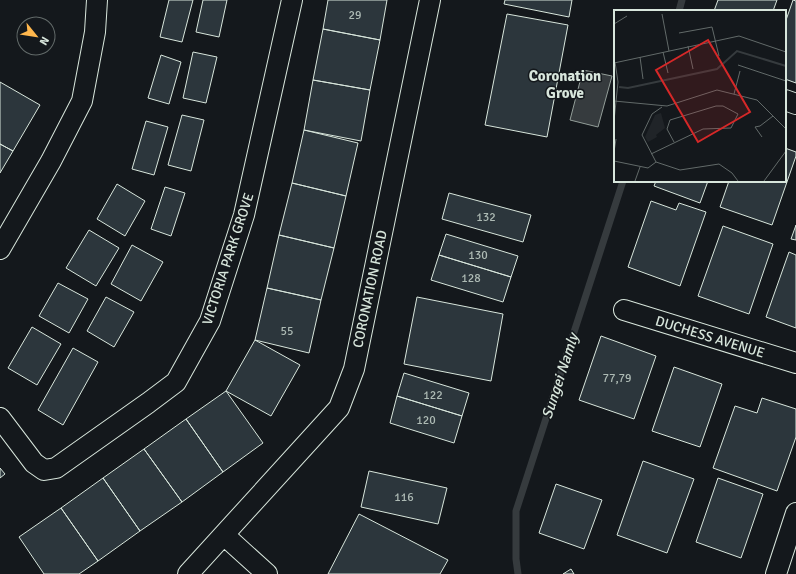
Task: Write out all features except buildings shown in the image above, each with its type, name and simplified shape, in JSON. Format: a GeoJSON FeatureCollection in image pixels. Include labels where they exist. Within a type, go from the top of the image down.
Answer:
{"type":"FeatureCollection","features":[{"type":"Feature","properties":{"kind":"street"},"geometry":{"type":"LineString","coordinates":[[0,249],[51,162],[82,101],[95,32],[97,0]]}},
{"type":"Feature","properties":{"kind":"street","name":"VICTORIA PARK GROVE"},"geometry":{"type":"LineString","coordinates":[[0,418],[34,463],[44,470],[56,468],[176,382],[210,321],[244,215],[292,0]]}},
{"type":"Feature","properties":{"kind":"street","name":"CORONATION ROAD"},"geometry":{"type":"LineString","coordinates":[[188,574],[339,408],[342,402],[354,369],[430,0]]}},
{"type":"Feature","properties":{"kind":"street"},"geometry":{"type":"LineString","coordinates":[[786,100],[796,104]]}},
{"type":"Feature","properties":{"kind":"street","name":"DUCHESS AVENUE"},"geometry":{"type":"LineString","coordinates":[[624,310],[796,363]]}},
{"type":"Feature","properties":{"kind":"street"},"geometry":{"type":"LineString","coordinates":[[776,574],[796,513]]}},
{"type":"Feature","properties":{"kind":"street"},"geometry":{"type":"LineString","coordinates":[[224,535],[267,574]]}},
{"type":"Feature","properties":{"kind":"shaded area"},"geometry":{"type":"Polygon","coordinates":[[[583,70],[612,76],[598,127],[570,120],[583,70]]]}},
{"type":"Feature","properties":{"kind":"waterway","name":"Sungei Namly"},"geometry":{"type":"LineString","coordinates":[[679,10],[682,0]]}},
{"type":"Feature","properties":{"kind":"waterway","name":"Sungei Namly"},"geometry":{"type":"LineString","coordinates":[[518,574],[516,559],[516,511],[623,182]]}},
{"type":"Feature","properties":{"kind":"district","name":"Coronation Grove"},"geometry":{"type":"Point","coordinates":[565,84]}}]}
